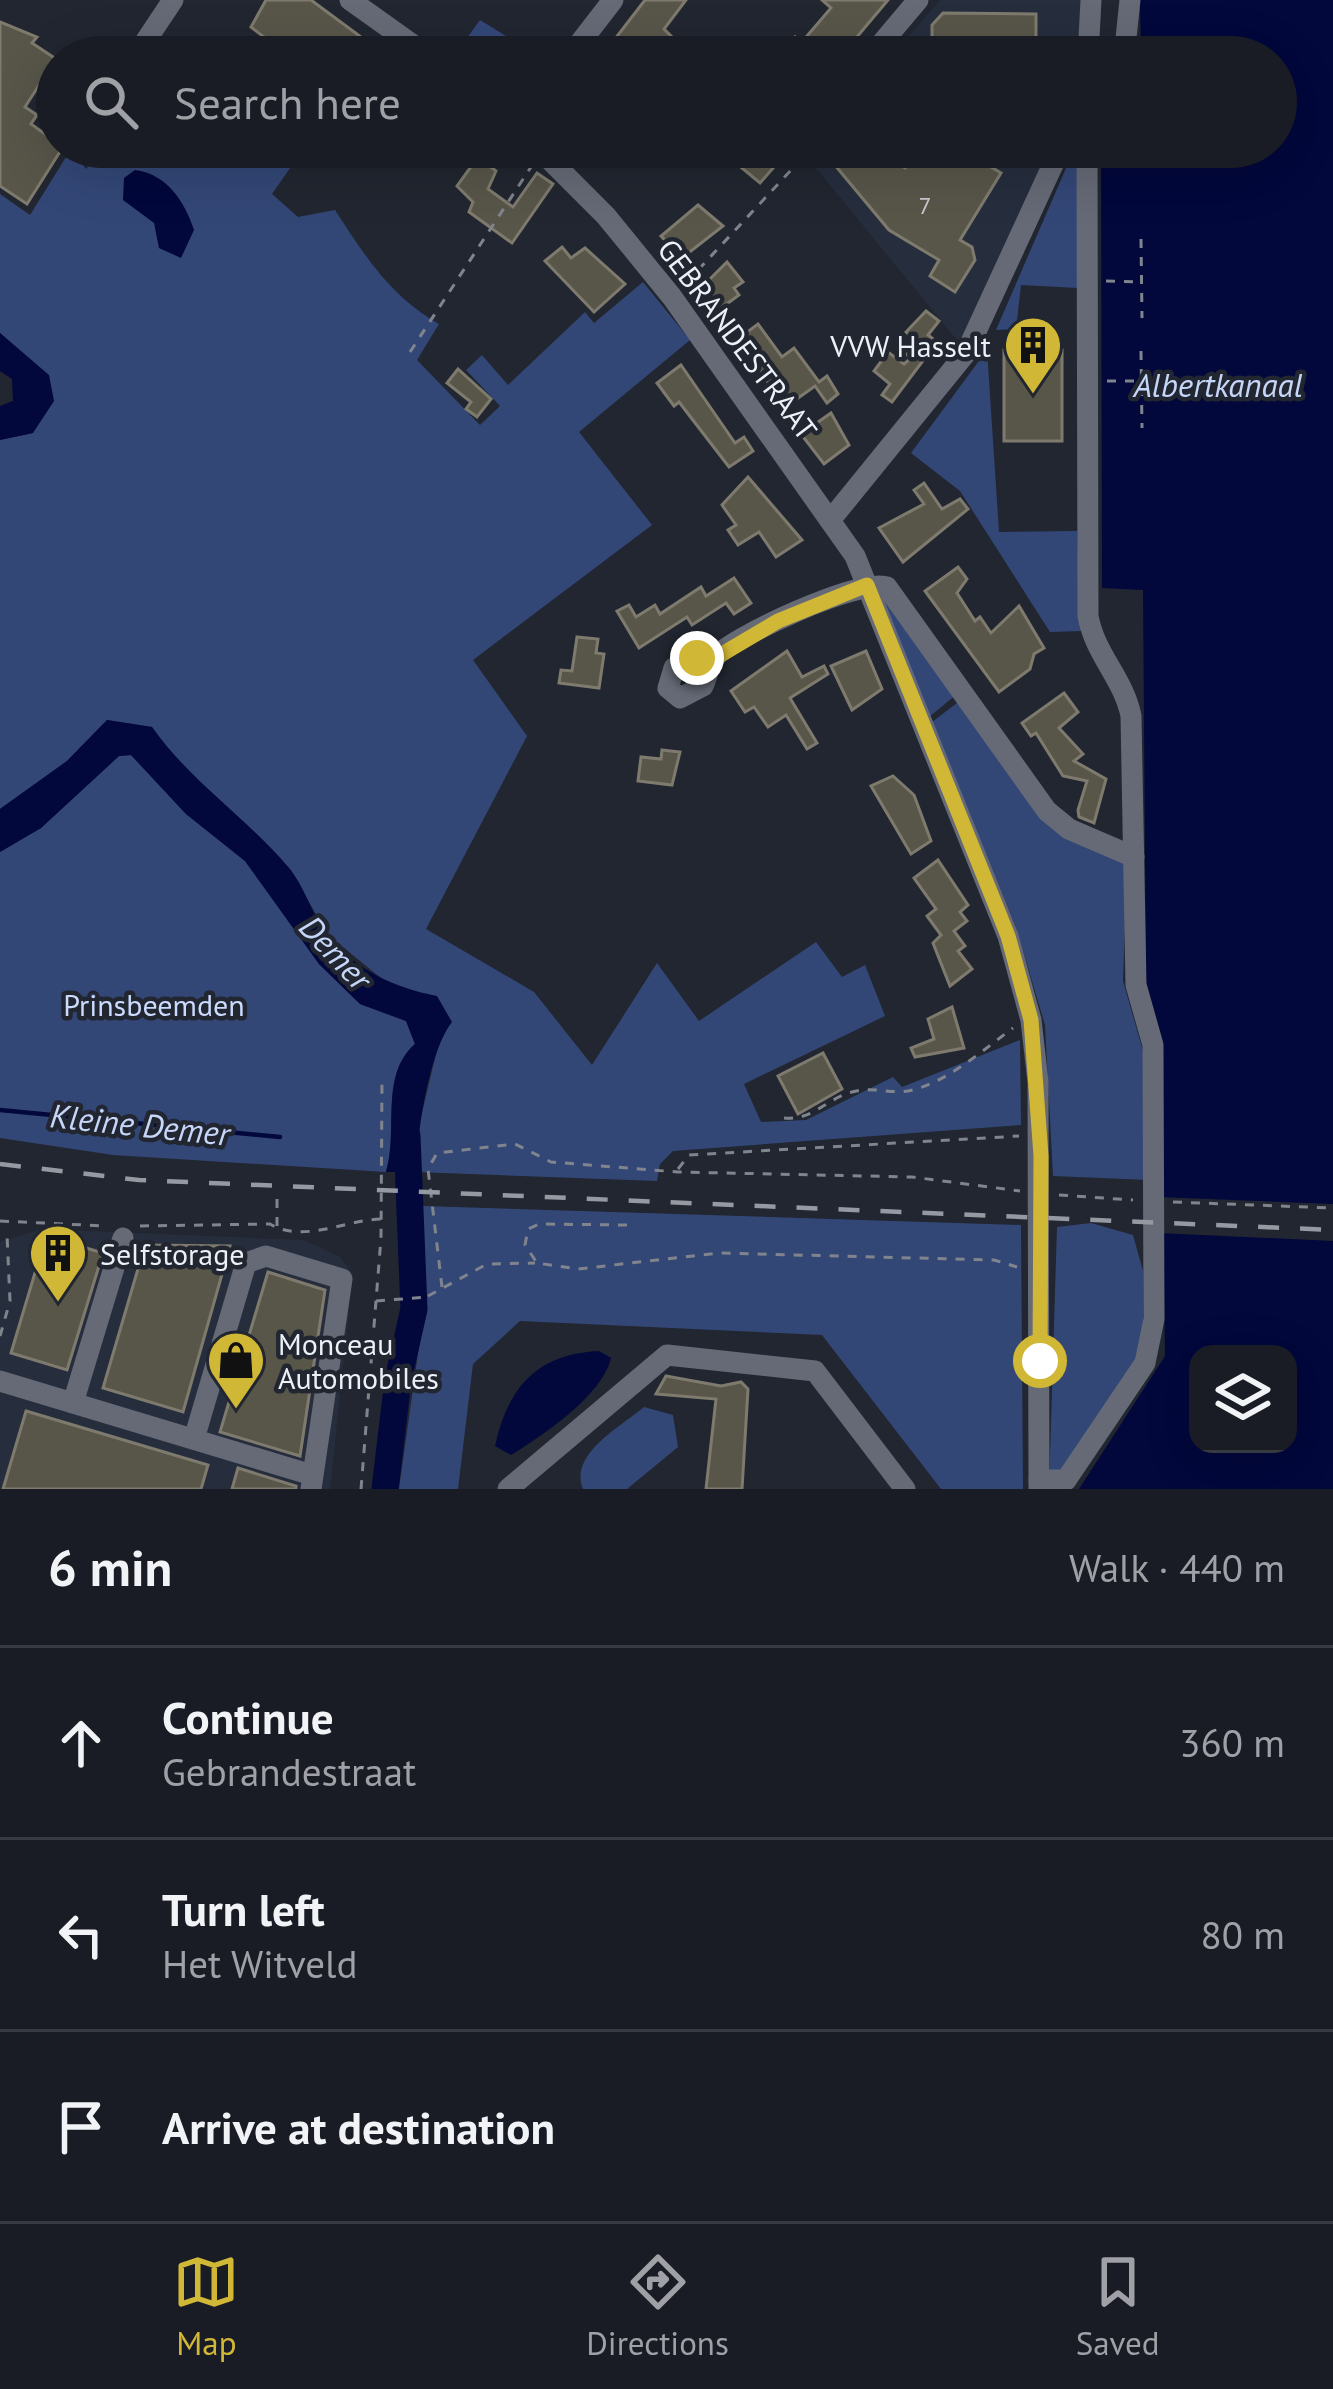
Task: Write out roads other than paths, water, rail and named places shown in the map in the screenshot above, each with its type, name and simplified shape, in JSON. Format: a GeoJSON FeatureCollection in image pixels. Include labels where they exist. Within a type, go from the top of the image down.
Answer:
{"type":"FeatureCollection","features":[{"type":"Feature","properties":{"kind":"street"},"geometry":{"type":"LineString","coordinates":[[149,36],[173,0]]}},
{"type":"Feature","properties":{"kind":"street"},"geometry":{"type":"LineString","coordinates":[[350,0],[401,36]]}},
{"type":"Feature","properties":{"kind":"street"},"geometry":{"type":"LineString","coordinates":[[585,36],[613,0]]}},
{"type":"Feature","properties":{"kind":"street"},"geometry":{"type":"LineString","coordinates":[[887,36],[918,0]]}},
{"type":"Feature","properties":{"kind":"street"},"geometry":{"type":"LineString","coordinates":[[1089,36],[1091,0]]}},
{"type":"Feature","properties":{"kind":"street"},"geometry":{"type":"LineString","coordinates":[[1126,36],[1130,0]]}},
{"type":"Feature","properties":{"kind":"street","name":"GEBRANDESTRAAT"},"geometry":{"type":"LineString","coordinates":[[559,168],[606,216],[672,298],[832,518],[867,585],[1008,936],[1031,1020],[1041,1156],[1039,1485]]}},
{"type":"Feature","properties":{"kind":"street"},"geometry":{"type":"LineString","coordinates":[[832,518],[966,353],[1051,168]]}},
{"type":"Feature","properties":{"kind":"street"},"geometry":{"type":"LineString","coordinates":[[1039,1485],[1066,1480],[1144,1363],[1151,1341],[1153,1045],[1136,986],[1131,716],[1122,688],[1100,658],[1088,616],[1086,168]]}},
{"type":"Feature","properties":{"kind":"street"},"geometry":{"type":"LineString","coordinates":[[712,660],[778,621],[867,585]]}},
{"type":"Feature","properties":{"kind":"street","name":"GEBRANDESTRAAT"},"geometry":{"type":"LineString","coordinates":[[867,585],[886,587],[1047,811],[1134,857]]}},
{"type":"Feature","properties":{"kind":"street"},"geometry":{"type":"LineString","coordinates":[[74,1403],[123,1238]]}},
{"type":"Feature","properties":{"kind":"street"},"geometry":{"type":"LineString","coordinates":[[0,1381],[194,1439],[311,1482],[342,1279],[266,1256],[246,1263],[194,1439]]}},
{"type":"Feature","properties":{"kind":"street"},"geometry":{"type":"LineString","coordinates":[[508,1489],[667,1355],[815,1371],[905,1489]]}},
{"type":"Feature","properties":{"kind":"water","name":"Albertkanaal"},"geometry":{"type":"Polygon","coordinates":[[[1140,0],[1333,0],[1333,1489],[1079,1489],[1165,1356],[1161,1036],[1146,981],[1143,590],[1102,588],[1101,168],[1297,168],[1297,36],[1141,36],[1140,0]]]}},
{"type":"Feature","properties":{"kind":"water"},"geometry":{"type":"Polygon","coordinates":[[[135,170],[165,183],[185,209],[194,230],[181,258],[159,248],[154,223],[123,200],[124,178],[135,170]]]}},
{"type":"Feature","properties":{"kind":"water"},"geometry":{"type":"Polygon","coordinates":[[[0,333],[49,375],[54,401],[33,433],[0,440],[0,406],[13,401],[12,379],[0,371],[0,333]]]}},
{"type":"Feature","properties":{"kind":"water"},"geometry":{"type":"Polygon","coordinates":[[[107,720],[152,727],[289,868],[326,933],[349,957],[390,982],[437,996],[452,1022],[425,1094],[417,1172],[386,1172],[393,1087],[404,1057],[415,1044],[406,1021],[360,1004],[319,964],[245,861],[186,814],[131,755],[119,756],[41,828],[0,852],[0,809],[67,761],[107,720]]]}},
{"type":"Feature","properties":{"kind":"water"},"geometry":{"type":"Polygon","coordinates":[[[599,1351],[611,1358],[605,1372],[570,1413],[511,1455],[495,1446],[508,1407],[529,1378],[558,1359],[599,1351]]]}},
{"type":"Feature","properties":{"kind":"waterway","name":"Kleine Demer"},"geometry":{"type":"LineString","coordinates":[[0,1110],[280,1137]]}},
{"type":"Feature","properties":{"kind":"waterway","name":"Demer"},"geometry":{"type":"LineString","coordinates":[[385,1489],[398,1380],[414,1309],[407,1136]]}},
{"type":"Feature","properties":{"kind":"railway"},"geometry":{"type":"LineString","coordinates":[[0,1164],[139,1180],[1333,1230]]}},
{"type":"Feature","properties":{"kind":"place","name":"VVW Hasselt"},"geometry":{"type":"Point","coordinates":[1033,396]}},
{"type":"Feature","properties":{"kind":"place","name":"Selfstorage"},"geometry":{"type":"Point","coordinates":[58,1304]}},
{"type":"Feature","properties":{"kind":"place","name":"Monceau Automobiles"},"geometry":{"type":"Point","coordinates":[236,1411]}},
{"type":"Feature","properties":{"kind":"park label","name":"Prinsbeemden"},"geometry":{"type":"Point","coordinates":[154,1004]}}]}
